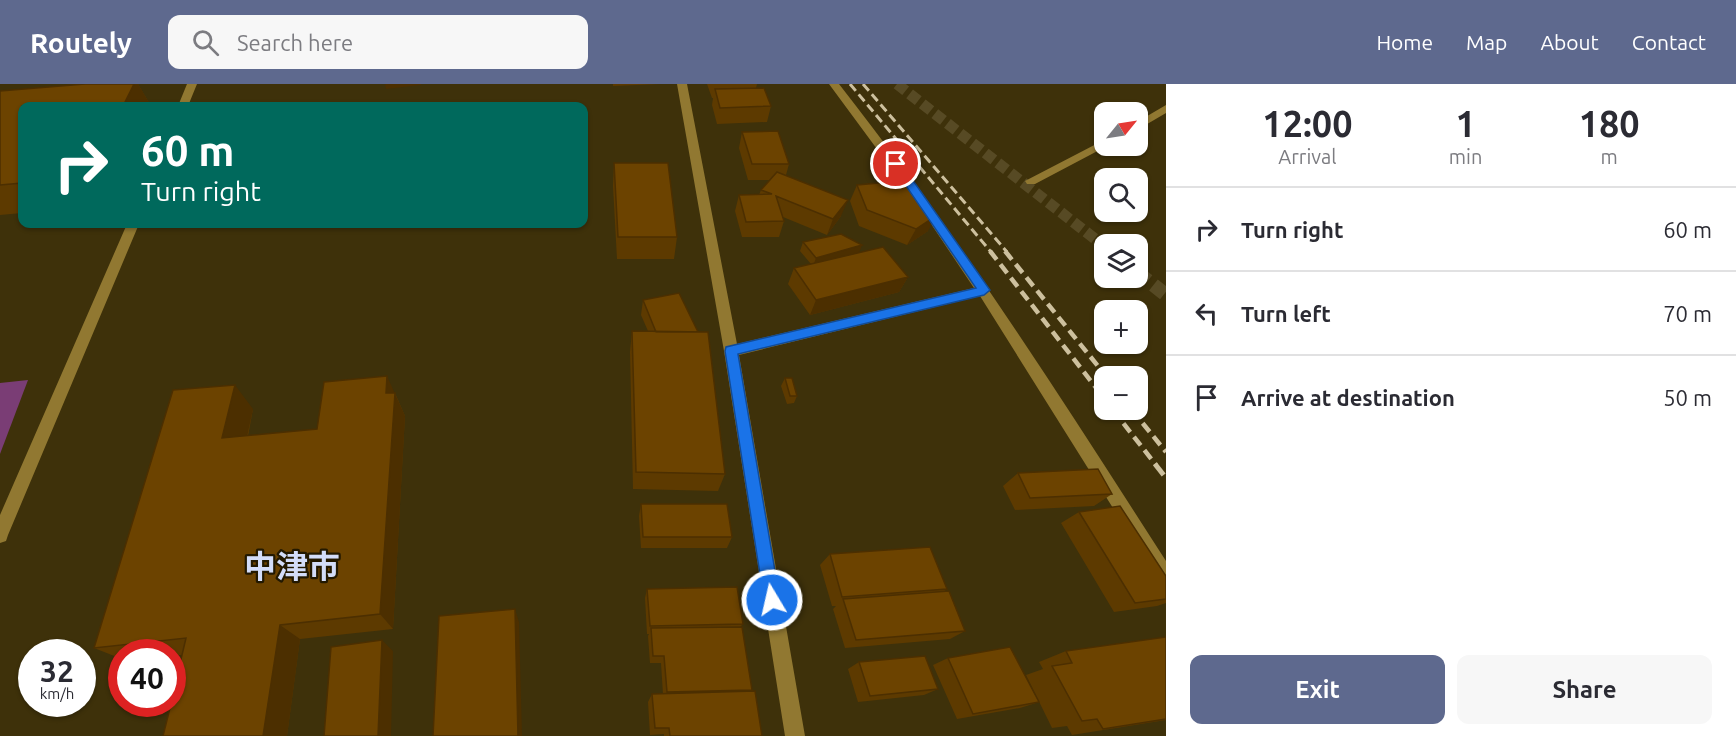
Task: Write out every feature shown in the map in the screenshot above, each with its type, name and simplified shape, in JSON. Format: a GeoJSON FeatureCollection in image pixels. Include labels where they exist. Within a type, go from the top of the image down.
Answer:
{"type":"FeatureCollection","features":[{"type":"Feature","properties":{"kind":"street"},"geometry":{"type":"LineString","coordinates":[[185,102],[192,84]]}},
{"type":"Feature","properties":{"kind":"street"},"geometry":{"type":"LineString","coordinates":[[682,84],[731,351],[795,736]]}},
{"type":"Feature","properties":{"kind":"street"},"geometry":{"type":"LineString","coordinates":[[834,84],[896,164],[984,290],[1166,577]]}},
{"type":"Feature","properties":{"kind":"street"},"geometry":{"type":"LineString","coordinates":[[1148,120],[1166,108]]}},
{"type":"Feature","properties":{"kind":"street"},"geometry":{"type":"LineString","coordinates":[[1031,181],[1094,148]]}},
{"type":"Feature","properties":{"kind":"street"},"geometry":{"type":"LineString","coordinates":[[0,535],[131,228]]}},
{"type":"Feature","properties":{"kind":"street"},"geometry":{"type":"LineString","coordinates":[[731,351],[984,290]]}},
{"type":"Feature","properties":{"kind":"shaded area"},"geometry":{"type":"Polygon","coordinates":[[[28,380],[0,454],[0,383],[28,380]]]}},
{"type":"Feature","properties":{"kind":"building"},"geometry":{"type":"Polygon","coordinates":[[[85,84],[134,84],[125,102],[18,102],[18,183],[0,185],[0,91],[85,84]]]}},
{"type":"Feature","properties":{"kind":"building"},"geometry":{"type":"Polygon","coordinates":[[[764,88],[771,106],[720,108],[715,89],[764,88]]]}},
{"type":"Feature","properties":{"kind":"building"},"geometry":{"type":"Polygon","coordinates":[[[778,131],[789,164],[752,164],[742,132],[778,131]]]}},
{"type":"Feature","properties":{"kind":"building"},"geometry":{"type":"Polygon","coordinates":[[[614,163],[668,163],[677,237],[618,237],[614,163]]]}},
{"type":"Feature","properties":{"kind":"building"},"geometry":{"type":"Polygon","coordinates":[[[777,172],[848,200],[833,219],[776,196],[784,221],[746,222],[739,195],[772,194],[761,190],[777,172]]]}},
{"type":"Feature","properties":{"kind":"building"},"geometry":{"type":"Polygon","coordinates":[[[912,180],[937,215],[916,229],[867,210],[857,185],[912,180]]]}},
{"type":"Feature","properties":{"kind":"building"},"geometry":{"type":"Polygon","coordinates":[[[841,234],[862,245],[816,258],[803,242],[841,234]]]}},
{"type":"Feature","properties":{"kind":"building"},"geometry":{"type":"Polygon","coordinates":[[[883,247],[908,277],[816,300],[794,268],[883,247]]]}},
{"type":"Feature","properties":{"kind":"building"},"geometry":{"type":"Polygon","coordinates":[[[679,293],[698,332],[656,332],[643,300],[679,293]]]}},
{"type":"Feature","properties":{"kind":"building"},"geometry":{"type":"Polygon","coordinates":[[[632,331],[708,332],[725,474],[636,472],[632,331]]]}},
{"type":"Feature","properties":{"kind":"building"},"geometry":{"type":"Polygon","coordinates":[[[387,376],[386,393],[395,393],[380,614],[280,625],[263,736],[163,736],[168,717],[186,717],[186,638],[108,639],[108,646],[96,648],[96,641],[173,390],[235,385],[222,438],[317,429],[324,382],[387,376]]]}},
{"type":"Feature","properties":{"kind":"building"},"geometry":{"type":"Polygon","coordinates":[[[785,378],[792,378],[797,396],[790,396],[785,378]]]}},
{"type":"Feature","properties":{"kind":"building"},"geometry":{"type":"Polygon","coordinates":[[[1098,469],[1112,494],[1030,498],[1018,473],[1098,469]]]}},
{"type":"Feature","properties":{"kind":"building"},"geometry":{"type":"Polygon","coordinates":[[[641,504],[727,504],[732,537],[643,537],[641,504]]]}},
{"type":"Feature","properties":{"kind":"building"},"geometry":{"type":"Polygon","coordinates":[[[1120,506],[1166,576],[1166,599],[1135,603],[1079,512],[1120,506]]]}},
{"type":"Feature","properties":{"kind":"building"},"geometry":{"type":"Polygon","coordinates":[[[930,547],[947,589],[842,597],[830,554],[930,547]]]}},
{"type":"Feature","properties":{"kind":"building"},"geometry":{"type":"Polygon","coordinates":[[[737,587],[743,624],[650,626],[647,589],[737,587]]]}},
{"type":"Feature","properties":{"kind":"building"},"geometry":{"type":"Polygon","coordinates":[[[949,591],[965,631],[856,640],[843,599],[949,591]]]}},
{"type":"Feature","properties":{"kind":"building"},"geometry":{"type":"Polygon","coordinates":[[[515,609],[518,736],[433,736],[439,616],[515,609]]]}},
{"type":"Feature","properties":{"kind":"building"},"geometry":{"type":"Polygon","coordinates":[[[742,627],[752,690],[667,692],[664,656],[653,656],[651,628],[742,627]]]}},
{"type":"Feature","properties":{"kind":"building"},"geometry":{"type":"Polygon","coordinates":[[[1166,637],[1166,719],[1103,729],[1097,719],[1082,721],[1052,666],[1072,663],[1066,651],[1166,637]]]}},
{"type":"Feature","properties":{"kind":"building"},"geometry":{"type":"Polygon","coordinates":[[[382,640],[378,736],[324,736],[331,647],[382,640]]]}},
{"type":"Feature","properties":{"kind":"building"},"geometry":{"type":"Polygon","coordinates":[[[1010,647],[1039,702],[973,714],[948,658],[1010,647]]]}},
{"type":"Feature","properties":{"kind":"building"},"geometry":{"type":"Polygon","coordinates":[[[925,656],[938,689],[870,696],[859,662],[925,656]]]}},
{"type":"Feature","properties":{"kind":"building"},"geometry":{"type":"Polygon","coordinates":[[[755,691],[762,736],[670,736],[669,728],[655,728],[652,694],[755,691]]]}},
{"type":"Feature","properties":{"kind":"tunnel"},"geometry":{"type":"LineString","coordinates":[[897,84],[1094,238]]}},
{"type":"Feature","properties":{"kind":"tunnel"},"geometry":{"type":"LineString","coordinates":[[1148,281],[1166,295]]}},
{"type":"Feature","properties":{"kind":"railway"},"geometry":{"type":"LineString","coordinates":[[850,84],[991,252]]}},
{"type":"Feature","properties":{"kind":"railway"},"geometry":{"type":"LineString","coordinates":[[863,84],[1007,252]]}},
{"type":"Feature","properties":{"kind":"railway"},"geometry":{"type":"LineString","coordinates":[[990,251],[1094,385]]}},
{"type":"Feature","properties":{"kind":"railway"},"geometry":{"type":"LineString","coordinates":[[1005,251],[1098,366]]}},
{"type":"Feature","properties":{"kind":"railway"},"geometry":{"type":"LineString","coordinates":[[1121,420],[1156,465]]}},
{"type":"Feature","properties":{"kind":"railway"},"geometry":{"type":"LineString","coordinates":[[1140,420],[1166,452]]}},
{"type":"Feature","properties":{"kind":"railway"},"geometry":{"type":"LineString","coordinates":[[1155,464],[1166,478]]}},
{"type":"Feature","properties":{"kind":"district","name":"中津市"},"geometry":{"type":"Point","coordinates":[292,566]}},
{"type":"Feature","properties":{"kind":"route"},"geometry":{"type":"LineString","coordinates":[[772,600],[731,351],[984,290],[896,164]]}}]}
